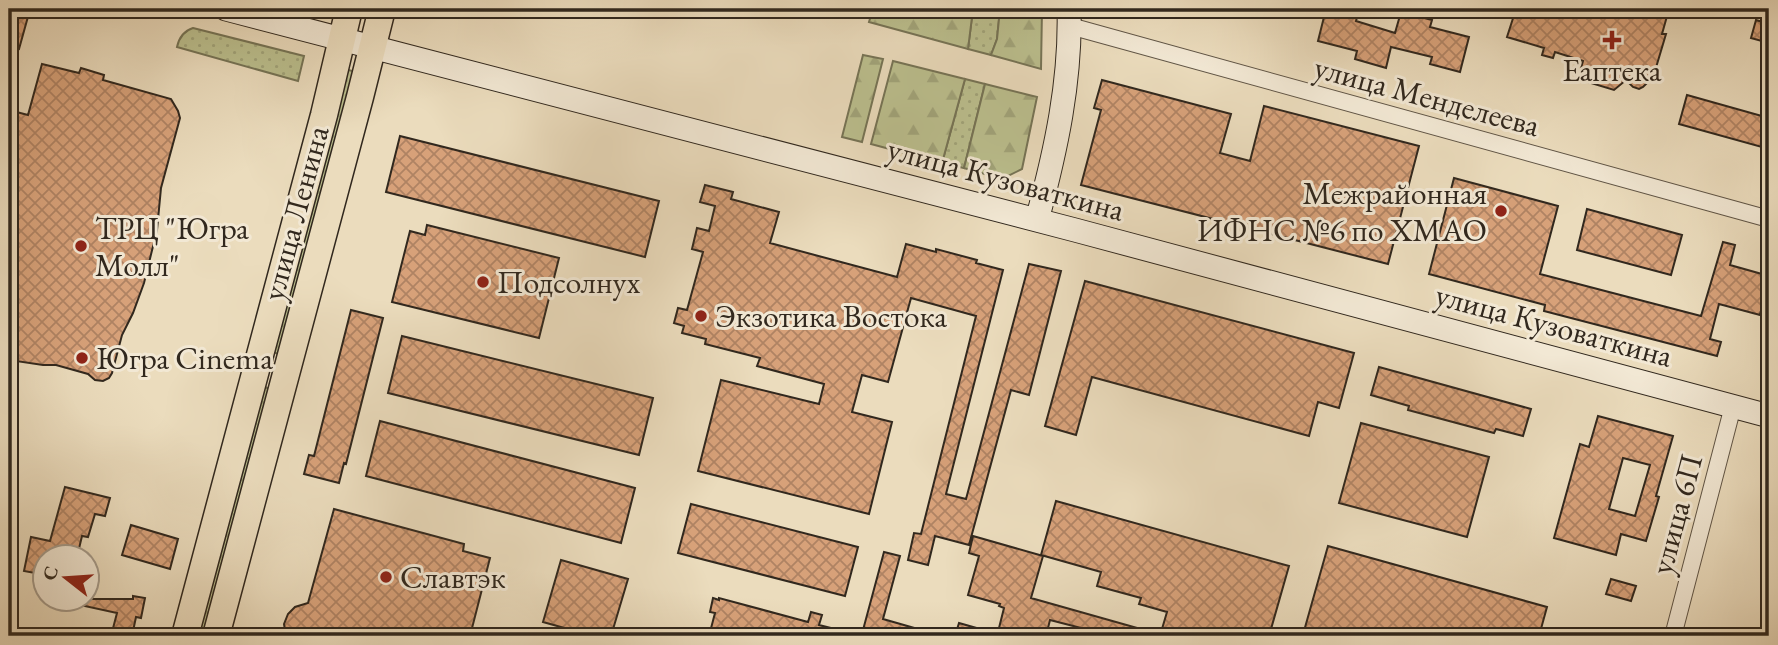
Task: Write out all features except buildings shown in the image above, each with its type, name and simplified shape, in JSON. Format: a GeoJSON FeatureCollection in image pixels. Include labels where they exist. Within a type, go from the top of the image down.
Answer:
{"type":"FeatureCollection","features":[{"type":"Feature","properties":{"kind":"main road","name":"улица Кузоваткина"},"geometry":{"type":"LineString","coordinates":[[226,9],[1038,220],[1769,416]]}},
{"type":"Feature","properties":{"kind":"main road","name":"улица Ленина"},"geometry":{"type":"LineString","coordinates":[[185,636],[331,89],[349,9]]}},
{"type":"Feature","properties":{"kind":"main road","name":"улица Ленина"},"geometry":{"type":"LineString","coordinates":[[216,636],[382,9]]}},
{"type":"Feature","properties":{"kind":"main road"},"geometry":{"type":"LineString","coordinates":[[1038,220],[1062,115],[1067,82],[1070,17]]}},
{"type":"Feature","properties":{"kind":"main road"},"geometry":{"type":"LineString","coordinates":[[256,369],[286,377]]}},
{"type":"Feature","properties":{"kind":"street","name":"улица Менделеева"},"geometry":{"type":"LineString","coordinates":[[1070,17],[1769,219]]}},
{"type":"Feature","properties":{"kind":"street","name":"улица 6П"},"geometry":{"type":"LineString","coordinates":[[1673,636],[1734,406]]}},
{"type":"Feature","properties":{"kind":"green space"},"geometry":{"type":"Polygon","coordinates":[[[873,9],[973,9],[968,49],[869,22],[873,9]]]}},
{"type":"Feature","properties":{"kind":"green space"},"geometry":{"type":"Polygon","coordinates":[[[973,9],[1000,9],[997,39],[991,55],[968,49],[973,9]]]}},
{"type":"Feature","properties":{"kind":"green space"},"geometry":{"type":"Polygon","coordinates":[[[1000,9],[1042,9],[1041,69],[991,55],[997,39],[1000,9]]]}},
{"type":"Feature","properties":{"kind":"green space"},"geometry":{"type":"Polygon","coordinates":[[[193,28],[304,56],[298,81],[177,47],[182,35],[193,28]]]}},
{"type":"Feature","properties":{"kind":"green space"},"geometry":{"type":"Polygon","coordinates":[[[863,55],[883,59],[862,142],[842,137],[863,55]]]}},
{"type":"Feature","properties":{"kind":"green space"},"geometry":{"type":"Polygon","coordinates":[[[893,61],[965,79],[942,163],[871,144],[893,61]]]}},
{"type":"Feature","properties":{"kind":"green space"},"geometry":{"type":"Polygon","coordinates":[[[348,70],[354,74],[278,354],[273,352],[348,70]]]}},
{"type":"Feature","properties":{"kind":"green space"},"geometry":{"type":"Polygon","coordinates":[[[965,79],[985,84],[964,168],[942,163],[965,79]]]}},
{"type":"Feature","properties":{"kind":"green space"},"geometry":{"type":"Polygon","coordinates":[[[985,84],[1037,97],[1022,169],[1002,179],[964,168],[985,84]]]}},
{"type":"Feature","properties":{"kind":"green space"},"geometry":{"type":"Polygon","coordinates":[[[263,388],[271,390],[203,636],[195,636],[263,388]]]}},
{"type":"Feature","properties":{"kind":"place","name":"Еаптека"},"geometry":{"type":"Point","coordinates":[1612,40]}},
{"type":"Feature","properties":{"kind":"place","name":"Межрайонная ИФНС №6 по ХМАО"},"geometry":{"type":"Point","coordinates":[1501,211]}},
{"type":"Feature","properties":{"kind":"place","name":"ТРЦ \"Югра Молл\""},"geometry":{"type":"Point","coordinates":[81,246]}},
{"type":"Feature","properties":{"kind":"place","name":"Подсолнух"},"geometry":{"type":"Point","coordinates":[483,282]}},
{"type":"Feature","properties":{"kind":"place","name":"Экзотика Востока"},"geometry":{"type":"Point","coordinates":[701,316]}},
{"type":"Feature","properties":{"kind":"place","name":"Югра Cinema"},"geometry":{"type":"Point","coordinates":[82,358]}},
{"type":"Feature","properties":{"kind":"place","name":"Славтэк"},"geometry":{"type":"Point","coordinates":[386,577]}}]}
